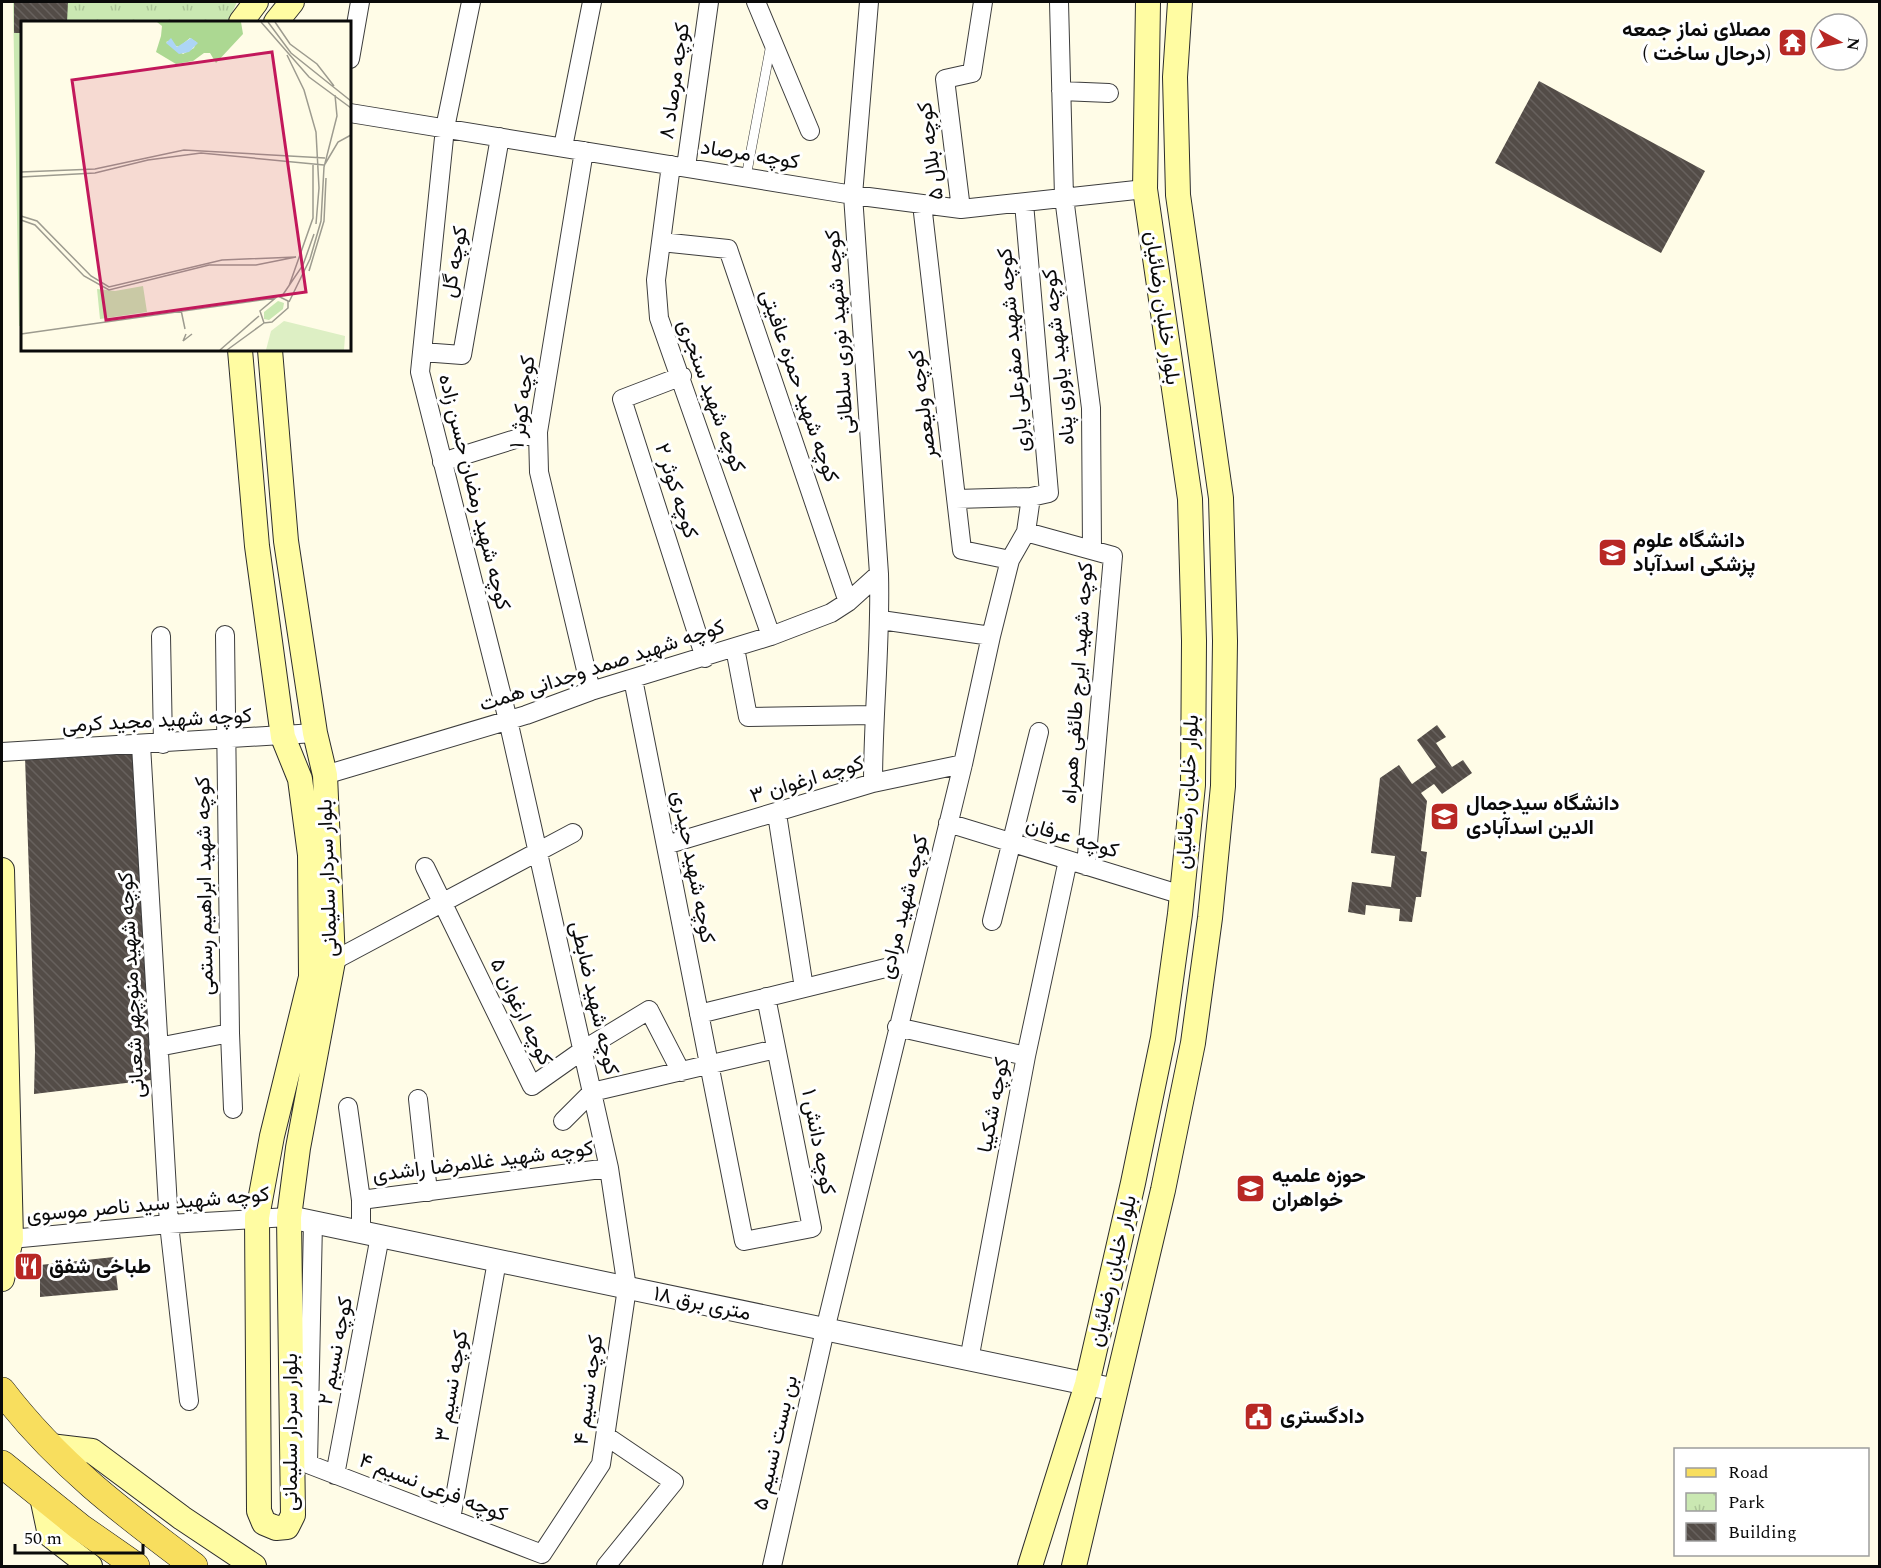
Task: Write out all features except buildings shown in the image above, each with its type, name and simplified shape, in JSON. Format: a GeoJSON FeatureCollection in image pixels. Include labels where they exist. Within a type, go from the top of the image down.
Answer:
{"type":"FeatureCollection","features":[{"type":"Feature","properties":{"kind":"main road"},"geometry":{"type":"LineString","coordinates":[[240,21],[256,2]]}},
{"type":"Feature","properties":{"kind":"main road"},"geometry":{"type":"LineString","coordinates":[[277,21],[292,2]]}},
{"type":"Feature","properties":{"kind":"main road","name":"بلوار خلبان رضائیان"},"geometry":{"type":"LineString","coordinates":[[1029,1566],[1087,1384],[1133,1184],[1163,1038],[1182,895],[1193,785],[1194,641],[1190,499],[1145,189],[1148,2]]}},
{"type":"Feature","properties":{"kind":"main road","name":"بلوار خلبان رضائیان"},"geometry":{"type":"LineString","coordinates":[[1074,1566],[1163,1190],[1193,1043],[1210,918],[1223,786],[1225,641],[1221,498],[1177,185],[1175,77],[1180,2]]}},
{"type":"Feature","properties":{"kind":"main road"},"geometry":{"type":"LineString","coordinates":[[1145,189],[1177,185]]}},
{"type":"Feature","properties":{"kind":"main road","name":"بلوار سردار سلیمانی"},"geometry":{"type":"LineString","coordinates":[[240,351],[257,546],[283,737],[300,779],[310,855],[311,977],[272,1136],[257,1217],[259,1510],[264,1523],[276,1528],[287,1527],[293,1515],[289,1217],[298,1148],[333,962],[325,775],[315,734],[286,541],[270,351]]}},
{"type":"Feature","properties":{"kind":"main road"},"geometry":{"type":"LineString","coordinates":[[300,779],[325,775]]}},
{"type":"Feature","properties":{"kind":"main road"},"geometry":{"type":"LineString","coordinates":[[2,870],[6,1132],[11,1239],[2,1279]]}},
{"type":"Feature","properties":{"kind":"main road"},"geometry":{"type":"LineString","coordinates":[[2,1391],[28,1424],[100,1496],[195,1566]]}},
{"type":"Feature","properties":{"kind":"main road"},"geometry":{"type":"LineString","coordinates":[[50,1446],[92,1451],[182,1518],[254,1566]]}},
{"type":"Feature","properties":{"kind":"main road"},"geometry":{"type":"LineString","coordinates":[[2,1464],[42,1497],[136,1566]]}},
{"type":"Feature","properties":{"kind":"main road"},"geometry":{"type":"LineString","coordinates":[[42,1497],[50,1535],[90,1566]]}},
{"type":"Feature","properties":{"kind":"street"},"geometry":{"type":"LineString","coordinates":[[239,2],[239,21]]}},
{"type":"Feature","properties":{"kind":"street"},"geometry":{"type":"LineString","coordinates":[[351,53],[360,2]]}},
{"type":"Feature","properties":{"kind":"street","name":"کوچه شهید رمضان حسن زاده"},"geometry":{"type":"LineString","coordinates":[[471,2],[444,128],[420,372],[508,720]]}},
{"type":"Feature","properties":{"kind":"street"},"geometry":{"type":"LineString","coordinates":[[563,147],[592,2]]}},
{"type":"Feature","properties":{"kind":"street","name":"کوچه مرصاد ۸"},"geometry":{"type":"LineString","coordinates":[[679,166],[709,2]]}},
{"type":"Feature","properties":{"kind":"street"},"geometry":{"type":"LineString","coordinates":[[756,2],[810,130]]}},
{"type":"Feature","properties":{"kind":"street","name":"کوچه شهید نوری سلطانی"},"geometry":{"type":"LineString","coordinates":[[869,2],[853,195],[879,574],[880,620],[873,716],[873,783]]}},
{"type":"Feature","properties":{"kind":"street","name":"کوچه بلال ۵"},"geometry":{"type":"LineString","coordinates":[[961,209],[945,79],[972,73],[983,2]]}},
{"type":"Feature","properties":{"kind":"street","name":"کوچه شهید یاوری پناه"},"geometry":{"type":"LineString","coordinates":[[1059,2],[1064,197],[1091,408],[1092,549]]}},
{"type":"Feature","properties":{"kind":"street"},"geometry":{"type":"LineString","coordinates":[[1061,91],[1109,93]]}},
{"type":"Feature","properties":{"kind":"street","name":"کوچه مرصاد"},"geometry":{"type":"LineString","coordinates":[[351,113],[853,195],[961,209],[1145,189]]}},
{"type":"Feature","properties":{"kind":"street","name":"کوچه گل"},"geometry":{"type":"LineString","coordinates":[[422,352],[462,355],[500,137]]}},
{"type":"Feature","properties":{"kind":"street","name":"کوچه کوثر ۱"},"geometry":{"type":"LineString","coordinates":[[584,151],[538,432],[539,472],[591,692]]}},
{"type":"Feature","properties":{"kind":"street","name":"کوچه شهید سنجری"},"geometry":{"type":"LineString","coordinates":[[679,166],[661,242],[656,280],[659,318],[771,636]]}},
{"type":"Feature","properties":{"kind":"street","name":"کوچه شهید صفرعلی یاری"},"geometry":{"type":"LineString","coordinates":[[1024,203],[1049,493],[1031,497]]}},
{"type":"Feature","properties":{"kind":"street","name":"کوچه ولیعصر"},"geometry":{"type":"LineString","coordinates":[[922,204],[962,550],[1010,560]]}},
{"type":"Feature","properties":{"kind":"street","name":"کوچه شهید حمزه عافیتی"},"geometry":{"type":"LineString","coordinates":[[661,242],[728,249],[848,602]]}},
{"type":"Feature","properties":{"kind":"street","name":"کوچه کوثر ۲"},"geometry":{"type":"LineString","coordinates":[[681,376],[622,399],[705,658]]}},
{"type":"Feature","properties":{"kind":"street"},"geometry":{"type":"LineString","coordinates":[[442,462],[538,432]]}},
{"type":"Feature","properties":{"kind":"street"},"geometry":{"type":"LineString","coordinates":[[956,499],[1031,497]]}},
{"type":"Feature","properties":{"kind":"street","name":"کوچه شهید مرادی"},"geometry":{"type":"LineString","coordinates":[[825,1329],[963,764],[991,636],[1010,560],[1026,532],[1031,497]]}},
{"type":"Feature","properties":{"kind":"street","name":"کوچه شهید ایرج طائفی همراه"},"geometry":{"type":"LineString","coordinates":[[1026,532],[1113,556],[1086,866]]}},
{"type":"Feature","properties":{"kind":"street","name":"کوچه شهید صمد وجدانی همت"},"geometry":{"type":"LineString","coordinates":[[325,775],[508,720],[633,678],[705,658],[771,636],[831,613],[848,602],[879,574]]}},
{"type":"Feature","properties":{"kind":"street"},"geometry":{"type":"LineString","coordinates":[[880,620],[991,636]]}},
{"type":"Feature","properties":{"kind":"street","name":"کوچه شهید ابراهیم رستمی"},"geometry":{"type":"LineString","coordinates":[[225,634],[233,1109]]}},
{"type":"Feature","properties":{"kind":"street"},"geometry":{"type":"LineString","coordinates":[[161,636],[164,744]]}},
{"type":"Feature","properties":{"kind":"street"},"geometry":{"type":"LineString","coordinates":[[735,648],[748,717],[873,716]]}},
{"type":"Feature","properties":{"kind":"street","name":"کوچه شهید حیدری"},"geometry":{"type":"LineString","coordinates":[[633,678],[744,1241]]}},
{"type":"Feature","properties":{"kind":"street","name":"کوچه شهید ضابطی"},"geometry":{"type":"LineString","coordinates":[[508,720],[609,1168],[627,1288]]}},
{"type":"Feature","properties":{"kind":"street"},"geometry":{"type":"LineString","coordinates":[[992,921],[1039,732]]}},
{"type":"Feature","properties":{"kind":"street","name":"کوچه شهید مجید کرمی"},"geometry":{"type":"LineString","coordinates":[[2,752],[315,734]]}},
{"type":"Feature","properties":{"kind":"street","name":"کوچه شهید منوچهر شعبانی"},"geometry":{"type":"LineString","coordinates":[[141,745],[169,1224],[189,1401]]}},
{"type":"Feature","properties":{"kind":"street","name":"کوچه ارغوان ۳"},"geometry":{"type":"LineString","coordinates":[[666,845],[777,814],[873,783],[963,764]]}},
{"type":"Feature","properties":{"kind":"street"},"geometry":{"type":"LineString","coordinates":[[777,814],[804,988]]}},
{"type":"Feature","properties":{"kind":"street","name":"کوچه عرفان"},"geometry":{"type":"LineString","coordinates":[[948,823],[1182,895]]}},
{"type":"Feature","properties":{"kind":"street"},"geometry":{"type":"LineString","coordinates":[[333,962],[573,833]]}},
{"type":"Feature","properties":{"kind":"street","name":"کوچه شکیبا"},"geometry":{"type":"LineString","coordinates":[[969,1360],[1026,1056],[1068,860]]}},
{"type":"Feature","properties":{"kind":"street"},"geometry":{"type":"LineString","coordinates":[[424,867],[443,902]]}},
{"type":"Feature","properties":{"kind":"street","name":"کوچه ارغوان ۵"},"geometry":{"type":"LineString","coordinates":[[443,902],[532,1086],[583,1050]]}},
{"type":"Feature","properties":{"kind":"street"},"geometry":{"type":"LineString","coordinates":[[699,1014],[914,961]]}},
{"type":"Feature","properties":{"kind":"street","name":"کوچه دانش ۱"},"geometry":{"type":"LineString","coordinates":[[744,1241],[812,1228],[766,997]]}},
{"type":"Feature","properties":{"kind":"street"},"geometry":{"type":"LineString","coordinates":[[583,1050],[649,1010],[681,1072]]}},
{"type":"Feature","properties":{"kind":"street"},"geometry":{"type":"LineString","coordinates":[[897,1027],[1026,1056]]}},
{"type":"Feature","properties":{"kind":"street"},"geometry":{"type":"LineString","coordinates":[[158,1047],[230,1034]]}},
{"type":"Feature","properties":{"kind":"street"},"geometry":{"type":"LineString","coordinates":[[563,1121],[592,1092],[777,1049]]}},
{"type":"Feature","properties":{"kind":"street"},"geometry":{"type":"LineString","coordinates":[[418,1099],[428,1192]]}},
{"type":"Feature","properties":{"kind":"street","name":"کوچه نسیم ۲"},"geometry":{"type":"LineString","coordinates":[[335,1474],[370,1234],[361,1200],[348,1107]]}},
{"type":"Feature","properties":{"kind":"street","name":"کوچه شهید غلامرضا راشدی"},"geometry":{"type":"LineString","coordinates":[[361,1200],[609,1168]]}},
{"type":"Feature","properties":{"kind":"street","name":"کوچه شهید سید ناصر موسوی"},"geometry":{"type":"LineString","coordinates":[[11,1239],[257,1217],[289,1217]]}},
{"type":"Feature","properties":{"kind":"street","name":"۱۸ متری برق"},"geometry":{"type":"LineString","coordinates":[[289,1217],[1116,1390]]}},
{"type":"Feature","properties":{"kind":"street","name":"کوچه فرعی نسیم ۴"},"geometry":{"type":"LineString","coordinates":[[313,1222],[308,1464],[542,1554]]}},
{"type":"Feature","properties":{"kind":"street","name":"کوچه نسیم ۳"},"geometry":{"type":"LineString","coordinates":[[451,1519],[497,1261]]}},
{"type":"Feature","properties":{"kind":"street","name":"کوچه نسیم ۴"},"geometry":{"type":"LineString","coordinates":[[542,1554],[601,1464],[627,1288]]}},
{"type":"Feature","properties":{"kind":"street","name":"بن بست نسیم ۵"},"geometry":{"type":"LineString","coordinates":[[772,1566],[825,1329]]}},
{"type":"Feature","properties":{"kind":"street"},"geometry":{"type":"LineString","coordinates":[[606,1436],[674,1482],[606,1566]]}},
{"type":"Feature","properties":{"kind":"lane"},"geometry":{"type":"LineString","coordinates":[[746,177],[771,42]]}},
{"type":"Feature","properties":{"kind":"green space"},"geometry":{"type":"Polygon","coordinates":[[[13,2],[237,2],[228,21],[21,21],[21,326],[19,326],[13,2]]]}},
{"type":"Feature","properties":{"kind":"place","name":"مصلای نماز جمعه ( درحال ساخت)"},"geometry":{"type":"Point","coordinates":[1792,42]}},
{"type":"Feature","properties":{"kind":"place","name":"دانشگاه علوم پزشکی اسدآباد"},"geometry":{"type":"Point","coordinates":[1612,553]}},
{"type":"Feature","properties":{"kind":"place","name":"دانشگاه سیدجمال الدین اسدآبادی"},"geometry":{"type":"Point","coordinates":[1445,816]}},
{"type":"Feature","properties":{"kind":"place","name":"حوزه علمیه خواهران"},"geometry":{"type":"Point","coordinates":[1251,1188]}},
{"type":"Feature","properties":{"kind":"place","name":"طباخی شفق"},"geometry":{"type":"Point","coordinates":[28,1267]}},
{"type":"Feature","properties":{"kind":"place","name":"دادگستری"},"geometry":{"type":"Point","coordinates":[1259,1417]}}]}
